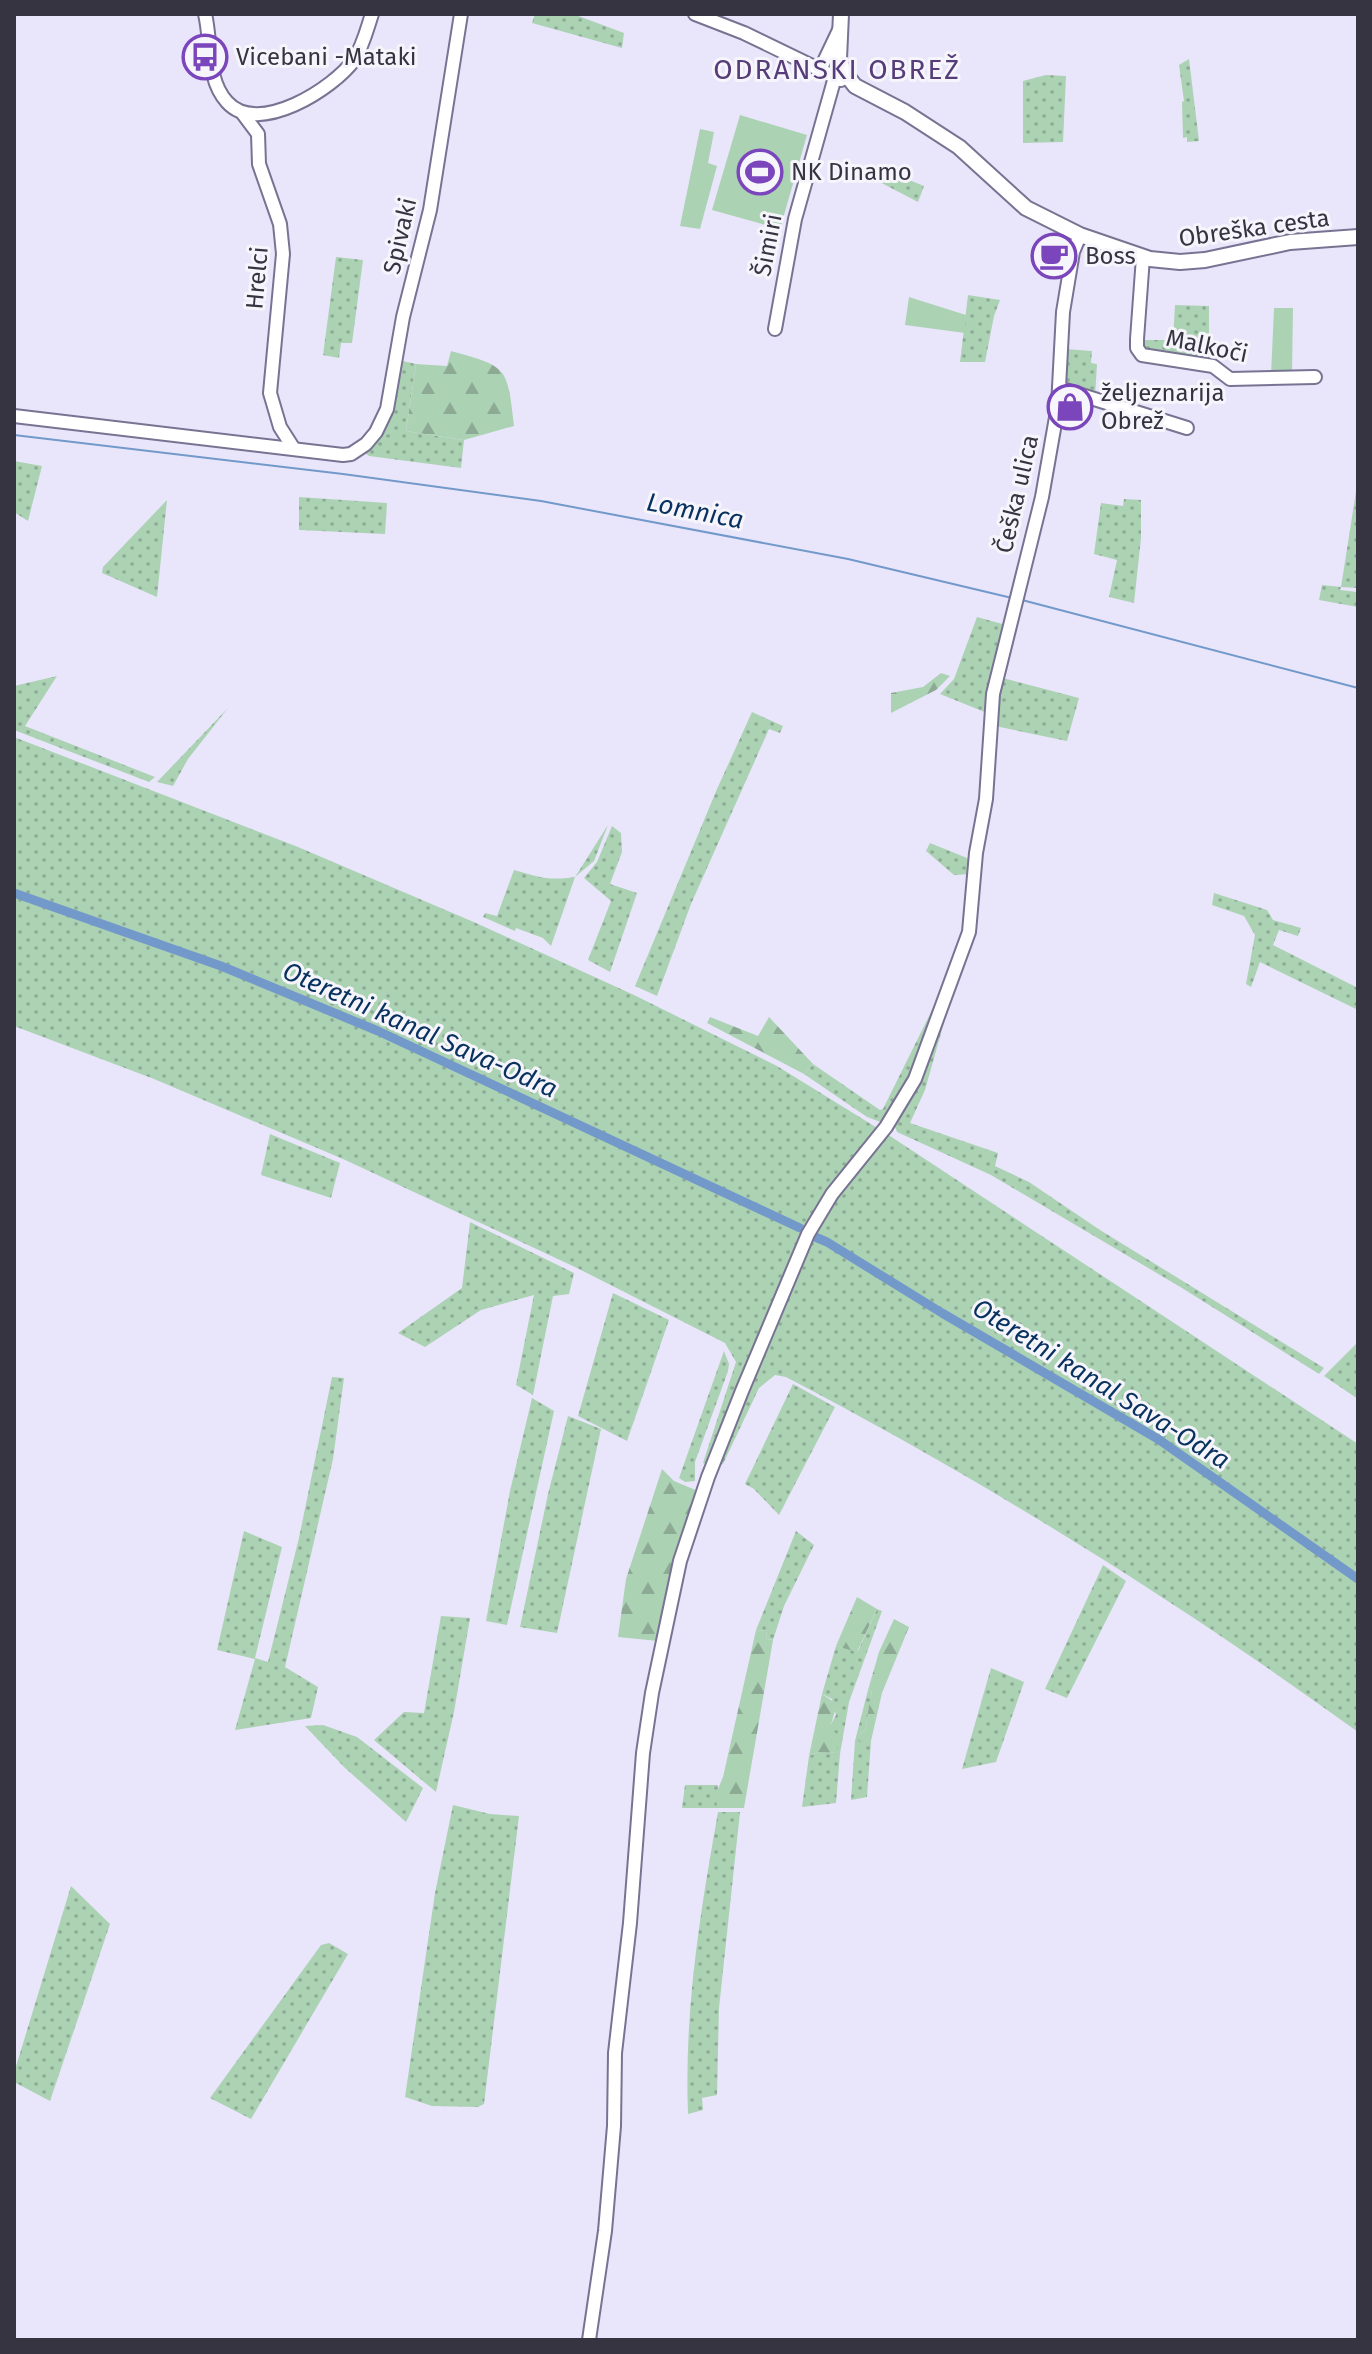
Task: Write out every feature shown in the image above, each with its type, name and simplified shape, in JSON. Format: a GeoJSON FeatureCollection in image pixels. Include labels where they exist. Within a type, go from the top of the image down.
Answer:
{"type":"FeatureCollection","features":[{"type":"Feature","properties":{"kind":"main road"},"geometry":{"type":"LineString","coordinates":[[841,14],[840,64],[848,80],[859,90]]}},
{"type":"Feature","properties":{"kind":"main road","name":"Obreška cesta"},"geometry":{"type":"LineString","coordinates":[[859,90],[905,112],[959,147],[1026,208],[1080,235],[1143,257],[1171,262],[1205,260],[1290,242],[1358,237]]}},
{"type":"Feature","properties":{"kind":"street"},"geometry":{"type":"LineString","coordinates":[[205,14],[215,82],[228,103],[243,114],[258,134],[284,111],[347,68],[359,52],[372,14]]}},
{"type":"Feature","properties":{"kind":"street","name":"Spivaki"},"geometry":{"type":"LineString","coordinates":[[294,449],[351,454],[376,432],[387,409],[403,317],[427,224],[461,14]]}},
{"type":"Feature","properties":{"kind":"street","name":"Obreška cesta"},"geometry":{"type":"LineString","coordinates":[[695,14],[744,33],[859,90]]}},
{"type":"Feature","properties":{"kind":"street"},"geometry":{"type":"LineString","coordinates":[[820,70],[839,30]]}},
{"type":"Feature","properties":{"kind":"street","name":"Šimiri"},"geometry":{"type":"LineString","coordinates":[[775,329],[795,219],[835,77]]}},
{"type":"Feature","properties":{"kind":"street"},"geometry":{"type":"LineString","coordinates":[[243,114],[284,111]]}},
{"type":"Feature","properties":{"kind":"street","name":"Hrelci"},"geometry":{"type":"LineString","coordinates":[[258,134],[259,164],[284,245],[270,393],[280,427],[294,449]]}},
{"type":"Feature","properties":{"kind":"street","name":"Češka ulica"},"geometry":{"type":"LineString","coordinates":[[589,2340],[605,2231],[614,2126],[615,2053],[630,1923],[643,1753],[674,1586],[686,1538],[714,1463],[808,1234],[832,1194],[886,1127],[905,1098],[962,956],[969,932],[976,853],[986,799],[993,694],[1040,508],[1059,388],[1063,312],[1073,252],[1080,235]]}},
{"type":"Feature","properties":{"kind":"street","name":"Malkoči"},"geometry":{"type":"LineString","coordinates":[[1143,257],[1137,339],[1137,348],[1142,355],[1213,366],[1230,379],[1315,377]]}},
{"type":"Feature","properties":{"kind":"street"},"geometry":{"type":"LineString","coordinates":[[1059,388],[1187,428]]}},
{"type":"Feature","properties":{"kind":"street"},"geometry":{"type":"LineString","coordinates":[[14,416],[294,449]]}},
{"type":"Feature","properties":{"kind":"green space"},"geometry":{"type":"Polygon","coordinates":[[[535,14],[573,14],[624,33],[622,48],[532,23],[535,14]]]}},
{"type":"Feature","properties":{"kind":"green space"},"geometry":{"type":"Polygon","coordinates":[[[1189,59],[1199,141],[1187,142],[1187,137],[1183,138],[1184,101],[1179,65],[1189,59]]]}},
{"type":"Feature","properties":{"kind":"green space"},"geometry":{"type":"Polygon","coordinates":[[[1046,75],[1066,76],[1063,142],[1023,143],[1023,81],[1046,75]]]}},
{"type":"Feature","properties":{"kind":"green space","name":"NK Dinamo"},"geometry":{"type":"Polygon","coordinates":[[[740,115],[807,135],[780,229],[712,210],[740,115]]]}},
{"type":"Feature","properties":{"kind":"green space"},"geometry":{"type":"Polygon","coordinates":[[[700,129],[714,132],[708,163],[717,166],[700,229],[680,226],[700,129]]]}},
{"type":"Feature","properties":{"kind":"green space"},"geometry":{"type":"Polygon","coordinates":[[[877,167],[924,186],[918,202],[872,178],[877,167]]]}},
{"type":"Feature","properties":{"kind":"green space"},"geometry":{"type":"Polygon","coordinates":[[[336,257],[363,260],[352,343],[341,343],[339,358],[323,355],[336,257]]]}},
{"type":"Feature","properties":{"kind":"green space"},"geometry":{"type":"Polygon","coordinates":[[[968,295],[1000,300],[985,362],[960,362],[968,295]]]}},
{"type":"Feature","properties":{"kind":"green space"},"geometry":{"type":"Polygon","coordinates":[[[909,297],[966,315],[965,333],[905,325],[909,297]]]}},
{"type":"Feature","properties":{"kind":"green space"},"geometry":{"type":"Polygon","coordinates":[[[1175,305],[1209,306],[1209,361],[1145,352],[1140,340],[1173,340],[1175,305]]]}},
{"type":"Feature","properties":{"kind":"green space"},"geometry":{"type":"Polygon","coordinates":[[[1274,308],[1293,308],[1292,374],[1271,375],[1274,308]]]}},
{"type":"Feature","properties":{"kind":"green space"},"geometry":{"type":"Polygon","coordinates":[[[1065,349],[1092,351],[1091,363],[1097,364],[1095,396],[1068,389],[1064,383],[1065,349]]]}},
{"type":"Feature","properties":{"kind":"green space"},"geometry":{"type":"Polygon","coordinates":[[[451,351],[484,361],[502,372],[509,392],[514,426],[464,440],[406,431],[416,364],[447,366],[451,351]]]}},
{"type":"Feature","properties":{"kind":"green space"},"geometry":{"type":"Polygon","coordinates":[[[398,360],[416,364],[406,431],[464,440],[461,468],[365,453],[386,420],[398,360]]]}},
{"type":"Feature","properties":{"kind":"green space"},"geometry":{"type":"Polygon","coordinates":[[[14,461],[42,466],[28,521],[14,512],[14,461]]]}},
{"type":"Feature","properties":{"kind":"green space"},"geometry":{"type":"Polygon","coordinates":[[[1358,479],[1357,588],[1341,587],[1358,479]]]}},
{"type":"Feature","properties":{"kind":"green space"},"geometry":{"type":"Polygon","coordinates":[[[299,497],[387,503],[385,534],[299,530],[299,497]]]}},
{"type":"Feature","properties":{"kind":"green space"},"geometry":{"type":"Polygon","coordinates":[[[1124,499],[1141,500],[1141,538],[1134,603],[1109,597],[1117,560],[1094,554],[1101,503],[1123,506],[1124,499]]]}},
{"type":"Feature","properties":{"kind":"green space"},"geometry":{"type":"Polygon","coordinates":[[[167,500],[157,597],[102,573],[103,567],[167,500]]]}},
{"type":"Feature","properties":{"kind":"green space"},"geometry":{"type":"Polygon","coordinates":[[[1322,585],[1341,587],[1340,590],[1358,592],[1358,607],[1319,600],[1322,585]]]}},
{"type":"Feature","properties":{"kind":"green space"},"geometry":{"type":"Polygon","coordinates":[[[977,617],[1006,625],[987,713],[940,694],[954,679],[977,617]]]}},
{"type":"Feature","properties":{"kind":"green space"},"geometry":{"type":"Polygon","coordinates":[[[941,673],[950,676],[936,690],[891,713],[891,693],[923,687],[941,673]]]}},
{"type":"Feature","properties":{"kind":"green space"},"geometry":{"type":"Polygon","coordinates":[[[57,676],[25,726],[155,777],[149,782],[14,730],[14,686],[57,676]]]}},
{"type":"Feature","properties":{"kind":"green space"},"geometry":{"type":"Polygon","coordinates":[[[1003,678],[1079,698],[1067,741],[995,726],[1003,678]]]}},
{"type":"Feature","properties":{"kind":"green space"},"geometry":{"type":"Polygon","coordinates":[[[228,708],[188,759],[173,786],[157,782],[228,708]]]}},
{"type":"Feature","properties":{"kind":"green space"},"geometry":{"type":"Polygon","coordinates":[[[752,712],[783,726],[780,733],[769,729],[691,904],[657,996],[635,986],[752,712]]]}},
{"type":"Feature","properties":{"kind":"green space"},"geometry":{"type":"Polygon","coordinates":[[[14,737],[298,847],[476,923],[634,995],[777,1066],[887,1134],[1358,1444],[1358,1732],[1220,1635],[1078,1544],[934,1458],[786,1377],[775,1375],[759,1388],[723,1464],[716,1467],[703,1463],[736,1362],[725,1343],[577,1268],[343,1159],[154,1079],[14,1026],[14,737]]]}},
{"type":"Feature","properties":{"kind":"green space"},"geometry":{"type":"Polygon","coordinates":[[[608,825],[594,861],[575,877],[608,825]]]}},
{"type":"Feature","properties":{"kind":"green space"},"geometry":{"type":"Polygon","coordinates":[[[612,826],[621,833],[622,852],[610,884],[637,893],[610,972],[588,960],[611,901],[584,878],[597,862],[612,826]]]}},
{"type":"Feature","properties":{"kind":"green space"},"geometry":{"type":"Polygon","coordinates":[[[930,843],[972,860],[970,874],[954,875],[926,851],[930,843]]]}},
{"type":"Feature","properties":{"kind":"green space"},"geometry":{"type":"Polygon","coordinates":[[[514,870],[544,878],[575,877],[551,946],[543,938],[516,928],[515,931],[483,917],[485,913],[497,916],[514,870]]]}},
{"type":"Feature","properties":{"kind":"green space"},"geometry":{"type":"Polygon","coordinates":[[[1214,893],[1267,910],[1273,920],[1301,928],[1298,936],[1279,930],[1273,945],[1358,988],[1358,1010],[1260,962],[1251,987],[1246,984],[1255,935],[1244,916],[1212,905],[1214,893]]]}},
{"type":"Feature","properties":{"kind":"green space"},"geometry":{"type":"Polygon","coordinates":[[[942,995],[911,1076],[883,1123],[867,1117],[804,1074],[813,1064],[880,1110],[883,1109],[942,995]]]}},
{"type":"Feature","properties":{"kind":"green space"},"geometry":{"type":"Polygon","coordinates":[[[951,998],[925,1090],[910,1123],[998,1153],[995,1166],[1029,1182],[1100,1230],[1324,1368],[1319,1374],[1182,1288],[991,1175],[897,1132],[894,1124],[951,998]]]}},
{"type":"Feature","properties":{"kind":"green space"},"geometry":{"type":"Polygon","coordinates":[[[710,1017],[758,1036],[769,1017],[813,1064],[804,1074],[707,1023],[710,1017]]]}},
{"type":"Feature","properties":{"kind":"green space"},"geometry":{"type":"Polygon","coordinates":[[[270,1134],[340,1163],[331,1198],[261,1175],[270,1134]]]}},
{"type":"Feature","properties":{"kind":"green space"},"geometry":{"type":"Polygon","coordinates":[[[470,1222],[574,1273],[569,1294],[553,1296],[533,1395],[516,1385],[534,1295],[481,1310],[425,1347],[398,1333],[462,1288],[470,1222]]]}},
{"type":"Feature","properties":{"kind":"green space"},"geometry":{"type":"Polygon","coordinates":[[[613,1293],[669,1320],[627,1441],[578,1416],[613,1293]]]}},
{"type":"Feature","properties":{"kind":"green space"},"geometry":{"type":"Polygon","coordinates":[[[1358,1342],[1358,1399],[1324,1376],[1358,1342]]]}},
{"type":"Feature","properties":{"kind":"green space"},"geometry":{"type":"Polygon","coordinates":[[[724,1351],[728,1371],[695,1462],[695,1481],[685,1482],[679,1478],[724,1351]]]}},
{"type":"Feature","properties":{"kind":"green space"},"geometry":{"type":"Polygon","coordinates":[[[332,1377],[344,1378],[333,1459],[285,1667],[318,1687],[311,1718],[235,1730],[255,1659],[217,1650],[244,1531],[282,1547],[255,1658],[268,1662],[299,1538],[332,1377]]]}},
{"type":"Feature","properties":{"kind":"green space"},"geometry":{"type":"Polygon","coordinates":[[[793,1384],[835,1407],[779,1515],[745,1484],[793,1384]]]}},
{"type":"Feature","properties":{"kind":"green space"},"geometry":{"type":"Polygon","coordinates":[[[532,1398],[554,1411],[507,1625],[486,1621],[510,1491],[532,1398]]]}},
{"type":"Feature","properties":{"kind":"green space"},"geometry":{"type":"Polygon","coordinates":[[[568,1416],[601,1429],[557,1633],[520,1627],[568,1416]]]}},
{"type":"Feature","properties":{"kind":"green space"},"geometry":{"type":"Polygon","coordinates":[[[662,1469],[674,1481],[698,1491],[658,1641],[618,1637],[626,1579],[662,1469]]]}},
{"type":"Feature","properties":{"kind":"green space"},"geometry":{"type":"Polygon","coordinates":[[[796,1531],[814,1545],[784,1606],[773,1640],[766,1639],[767,1631],[756,1630],[796,1531]]]}},
{"type":"Feature","properties":{"kind":"green space"},"geometry":{"type":"Polygon","coordinates":[[[1103,1565],[1126,1581],[1067,1698],[1045,1689],[1103,1565]]]}},
{"type":"Feature","properties":{"kind":"green space"},"geometry":{"type":"Polygon","coordinates":[[[857,1597],[877,1609],[857,1652],[836,1646],[857,1597]]]}},
{"type":"Feature","properties":{"kind":"green space"},"geometry":{"type":"Polygon","coordinates":[[[877,1609],[882,1611],[849,1702],[836,1803],[802,1807],[809,1756],[818,1752],[837,1753],[829,1728],[836,1715],[832,1699],[822,1694],[836,1646],[858,1651],[877,1609]]]}},
{"type":"Feature","properties":{"kind":"green space"},"geometry":{"type":"Polygon","coordinates":[[[441,1616],[470,1618],[436,1792],[374,1740],[404,1712],[424,1713],[441,1616]]]}},
{"type":"Feature","properties":{"kind":"green space"},"geometry":{"type":"Polygon","coordinates":[[[894,1619],[909,1627],[882,1693],[871,1741],[859,1741],[859,1735],[866,1729],[872,1692],[868,1690],[879,1652],[894,1619]]]}},
{"type":"Feature","properties":{"kind":"green space"},"geometry":{"type":"Polygon","coordinates":[[[756,1630],[767,1631],[766,1639],[773,1640],[744,1808],[717,1808],[716,1794],[723,1777],[756,1630]]]}},
{"type":"Feature","properties":{"kind":"green space"},"geometry":{"type":"Polygon","coordinates":[[[991,1668],[1024,1682],[996,1762],[962,1769],[991,1668]]]}},
{"type":"Feature","properties":{"kind":"green space"},"geometry":{"type":"Polygon","coordinates":[[[868,1690],[872,1692],[866,1729],[859,1735],[859,1741],[871,1741],[867,1797],[851,1800],[855,1741],[868,1690]]]}},
{"type":"Feature","properties":{"kind":"green space"},"geometry":{"type":"Polygon","coordinates":[[[822,1694],[837,1704],[830,1728],[839,1736],[837,1753],[818,1752],[809,1756],[822,1694]]]}},
{"type":"Feature","properties":{"kind":"green space"},"geometry":{"type":"Polygon","coordinates":[[[323,1725],[357,1737],[423,1788],[406,1822],[344,1767],[305,1726],[323,1725]]]}},
{"type":"Feature","properties":{"kind":"green space"},"geometry":{"type":"Polygon","coordinates":[[[685,1785],[718,1785],[717,1808],[682,1808],[685,1785]]]}},
{"type":"Feature","properties":{"kind":"green space"},"geometry":{"type":"Polygon","coordinates":[[[453,1805],[490,1814],[519,1816],[484,2104],[478,2107],[432,2106],[405,2097],[435,1893],[453,1805]]]}},
{"type":"Feature","properties":{"kind":"green space"},"geometry":{"type":"Polygon","coordinates":[[[718,1812],[740,1812],[719,2008],[717,2095],[702,2098],[703,2110],[688,2114],[691,2000],[718,1812]]]}},
{"type":"Feature","properties":{"kind":"green space"},"geometry":{"type":"Polygon","coordinates":[[[71,1886],[110,1924],[50,2101],[14,2082],[14,2073],[71,1886]]]}},
{"type":"Feature","properties":{"kind":"green space"},"geometry":{"type":"Polygon","coordinates":[[[329,1943],[348,1954],[251,2119],[210,2098],[321,1945],[329,1943]]]}},
{"type":"Feature","properties":{"kind":"waterway","name":"Lomnica"},"geometry":{"type":"LineString","coordinates":[[14,435],[541,501],[848,559],[1012,598]]}},
{"type":"Feature","properties":{"kind":"waterway","name":"Lomnica"},"geometry":{"type":"LineString","coordinates":[[1022,600],[1358,688]]}},
{"type":"Feature","properties":{"kind":"waterway","name":"Oteretni kanal Sava-Odra"},"geometry":{"type":"LineString","coordinates":[[14,893],[221,966],[378,1031],[800,1228]]}},
{"type":"Feature","properties":{"kind":"waterway","name":"Oteretni kanal Sava-Odra"},"geometry":{"type":"LineString","coordinates":[[815,1237],[1158,1439],[1358,1579]]}},
{"type":"Feature","properties":{"kind":"place","name":"Vicebani -Mataki"},"geometry":{"type":"Point","coordinates":[205,57]}},
{"type":"Feature","properties":{"kind":"place","name":"NK Dinamo"},"geometry":{"type":"Point","coordinates":[760,172]}},
{"type":"Feature","properties":{"kind":"place","name":"Boss"},"geometry":{"type":"Point","coordinates":[1054,256]}},
{"type":"Feature","properties":{"kind":"place","name":"željeznarija Obrež"},"geometry":{"type":"Point","coordinates":[1070,407]}},
{"type":"Feature","properties":{"kind":"district","name":"ODRANSKI OBREŽ"},"geometry":{"type":"Point","coordinates":[837,69]}}]}
